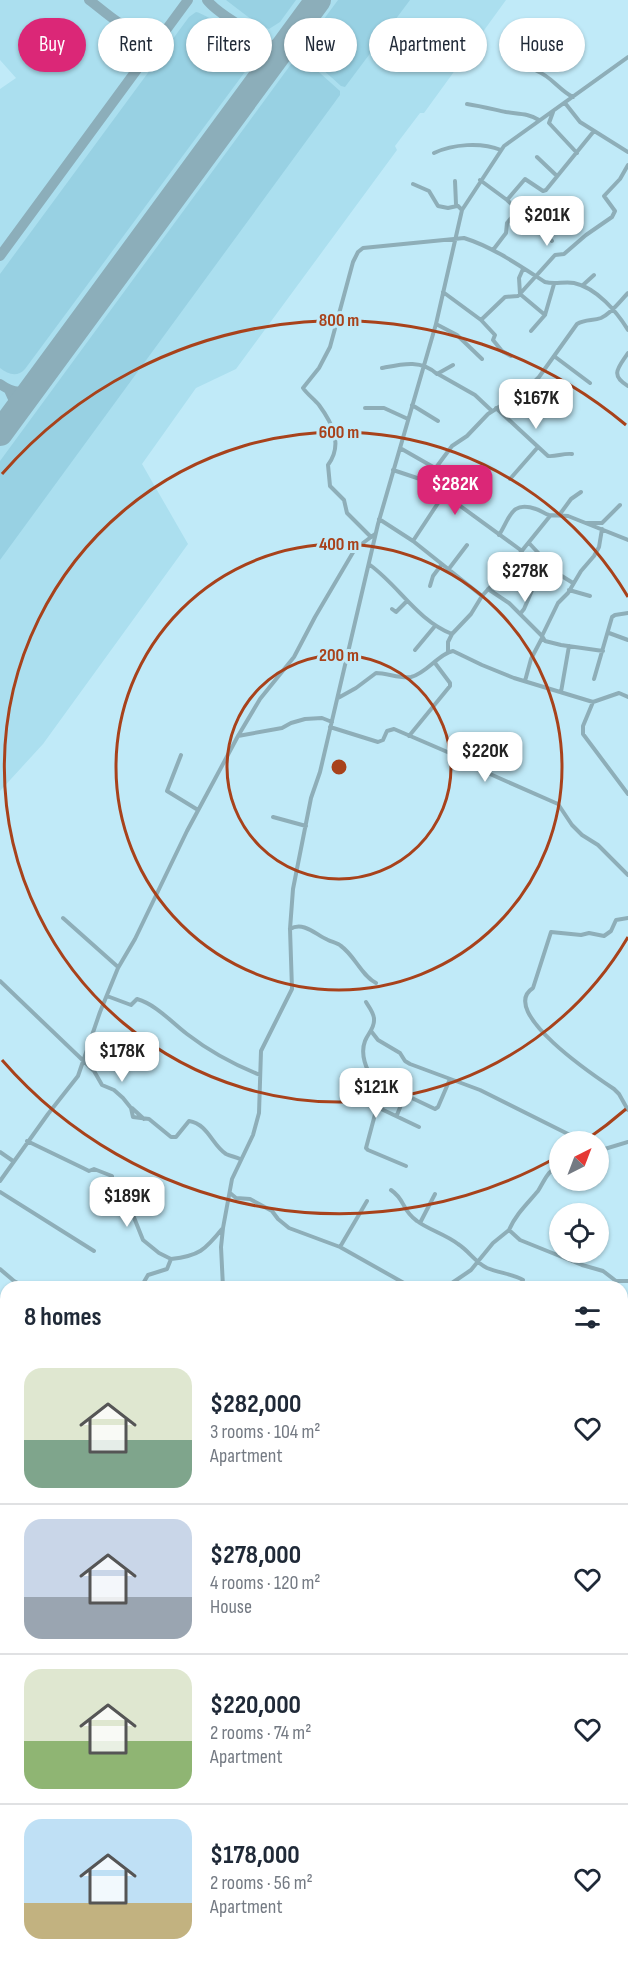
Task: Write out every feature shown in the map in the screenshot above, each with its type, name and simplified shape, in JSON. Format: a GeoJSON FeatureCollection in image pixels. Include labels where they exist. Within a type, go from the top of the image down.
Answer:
{"type":"FeatureCollection","features":[{"type":"Feature","properties":{"kind":"street"},"geometry":{"type":"LineString","coordinates":[[223,1281],[221,1247],[223,1228],[232,1179],[253,1135],[259,1113],[261,1051],[292,989],[290,929],[293,889],[311,798],[320,772],[370,565],[373,535],[436,324],[462,210],[501,150],[539,120],[627,60]]}},
{"type":"Feature","properties":{"kind":"street"},"geometry":{"type":"LineString","coordinates":[[540,72],[551,79],[562,92],[573,97]]}},
{"type":"Feature","properties":{"kind":"street"},"geometry":{"type":"LineString","coordinates":[[565,103],[580,122],[628,152]]}},
{"type":"Feature","properties":{"kind":"street"},"geometry":{"type":"LineString","coordinates":[[467,104],[522,113],[539,120]]}},
{"type":"Feature","properties":{"kind":"street"},"geometry":{"type":"LineString","coordinates":[[555,109],[549,123],[577,153]]}},
{"type":"Feature","properties":{"kind":"street"},"geometry":{"type":"LineString","coordinates":[[507,200],[525,179],[543,191],[594,131]]}},
{"type":"Feature","properties":{"kind":"street"},"geometry":{"type":"LineString","coordinates":[[434,153],[449,146],[482,145],[501,150]]}},
{"type":"Feature","properties":{"kind":"street"},"geometry":{"type":"LineString","coordinates":[[537,157],[557,176]]}},
{"type":"Feature","properties":{"kind":"street"},"geometry":{"type":"LineString","coordinates":[[481,320],[505,297],[520,294],[555,255],[564,254],[586,234],[612,217],[615,211],[604,196],[620,179],[628,165]]}},
{"type":"Feature","properties":{"kind":"street"},"geometry":{"type":"LineString","coordinates":[[480,180],[507,200],[552,241]]}},
{"type":"Feature","properties":{"kind":"street"},"geometry":{"type":"LineString","coordinates":[[455,181],[457,206],[462,210]]}},
{"type":"Feature","properties":{"kind":"street"},"geometry":{"type":"LineString","coordinates":[[413,184],[429,191],[438,206],[448,208],[457,206]]}},
{"type":"Feature","properties":{"kind":"street"},"geometry":{"type":"LineString","coordinates":[[493,250],[506,233],[507,223],[518,210]]}},
{"type":"Feature","properties":{"kind":"street"},"geometry":{"type":"LineString","coordinates":[[373,535],[347,513],[344,500],[330,486],[327,465],[335,455],[333,427],[318,404],[303,388],[319,368],[330,347],[353,262],[358,252],[363,248],[464,238],[493,250],[545,282],[554,284],[571,282],[584,285],[613,309],[628,330]]}},
{"type":"Feature","properties":{"kind":"street"},"geometry":{"type":"LineString","coordinates":[[523,269],[519,278],[520,294],[545,315]]}},
{"type":"Feature","properties":{"kind":"street"},"geometry":{"type":"LineString","coordinates":[[584,285],[594,275]]}},
{"type":"Feature","properties":{"kind":"street"},"geometry":{"type":"LineString","coordinates":[[531,332],[545,315],[554,284]]}},
{"type":"Feature","properties":{"kind":"street"},"geometry":{"type":"LineString","coordinates":[[443,291],[481,320],[495,335],[493,340],[497,346],[511,356]]}},
{"type":"Feature","properties":{"kind":"street"},"geometry":{"type":"LineString","coordinates":[[426,481],[452,446],[466,436],[526,380],[534,382],[577,324],[599,319],[613,309],[628,293]]}},
{"type":"Feature","properties":{"kind":"street"},"geometry":{"type":"LineString","coordinates":[[436,324],[458,335],[482,359]]}},
{"type":"Feature","properties":{"kind":"street"},"geometry":{"type":"LineString","coordinates":[[628,353],[616,376],[628,386]]}},
{"type":"Feature","properties":{"kind":"street"},"geometry":{"type":"LineString","coordinates":[[554,356],[590,383]]}},
{"type":"Feature","properties":{"kind":"street"},"geometry":{"type":"LineString","coordinates":[[382,368],[409,363],[424,364],[475,395],[548,456],[562,453],[572,454]]}},
{"type":"Feature","properties":{"kind":"street"},"geometry":{"type":"LineString","coordinates":[[437,374],[453,365]]}},
{"type":"Feature","properties":{"kind":"street"},"geometry":{"type":"LineString","coordinates":[[513,394],[528,410]]}},
{"type":"Feature","properties":{"kind":"street"},"geometry":{"type":"LineString","coordinates":[[412,405],[438,421]]}},
{"type":"Feature","properties":{"kind":"street"},"geometry":{"type":"LineString","coordinates":[[365,408],[384,408],[408,419]]}},
{"type":"Feature","properties":{"kind":"street"},"geometry":{"type":"LineString","coordinates":[[510,479],[538,447]]}},
{"type":"Feature","properties":{"kind":"street"},"geometry":{"type":"LineString","coordinates":[[400,448],[435,468]]}},
{"type":"Feature","properties":{"kind":"street"},"geometry":{"type":"LineString","coordinates":[[393,470],[426,481],[522,550]]}},
{"type":"Feature","properties":{"kind":"street"},"geometry":{"type":"LineString","coordinates":[[560,514],[571,499],[582,492]]}},
{"type":"Feature","properties":{"kind":"street"},"geometry":{"type":"LineString","coordinates":[[413,541],[444,494]]}},
{"type":"Feature","properties":{"kind":"street"},"geometry":{"type":"LineString","coordinates":[[585,523],[602,523],[620,505]]}},
{"type":"Feature","properties":{"kind":"street"},"geometry":{"type":"LineString","coordinates":[[499,535],[518,507],[535,508],[550,516],[560,514],[628,540]]}},
{"type":"Feature","properties":{"kind":"street"},"geometry":{"type":"LineString","coordinates":[[448,652],[448,642],[452,634],[471,614],[488,588],[550,516]]}},
{"type":"Feature","properties":{"kind":"street"},"geometry":{"type":"LineString","coordinates":[[379,519],[413,541],[482,596]]}},
{"type":"Feature","properties":{"kind":"street"},"geometry":{"type":"LineString","coordinates":[[525,681],[531,659],[558,603],[594,556],[599,547],[602,530]]}},
{"type":"Feature","properties":{"kind":"street"},"geometry":{"type":"LineString","coordinates":[[0,1181],[27,1141],[78,1076],[118,968],[238,736],[261,699],[294,657],[355,549],[373,535]]}},
{"type":"Feature","properties":{"kind":"street"},"geometry":{"type":"LineString","coordinates":[[529,543],[557,573],[573,583]]}},
{"type":"Feature","properties":{"kind":"street"},"geometry":{"type":"LineString","coordinates":[[448,570],[467,545]]}},
{"type":"Feature","properties":{"kind":"street"},"geometry":{"type":"LineString","coordinates":[[430,586],[433,576],[442,564]]}},
{"type":"Feature","properties":{"kind":"street"},"geometry":{"type":"LineString","coordinates":[[370,565],[386,576],[413,608],[435,626],[452,634]]}},
{"type":"Feature","properties":{"kind":"street"},"geometry":{"type":"LineString","coordinates":[[488,588],[510,603],[542,637],[552,643],[603,651]]}},
{"type":"Feature","properties":{"kind":"street"},"geometry":{"type":"LineString","coordinates":[[520,614],[533,588]]}},
{"type":"Feature","properties":{"kind":"street"},"geometry":{"type":"LineString","coordinates":[[570,590],[590,596]]}},
{"type":"Feature","properties":{"kind":"street"},"geometry":{"type":"LineString","coordinates":[[392,609],[396,612],[407,601]]}},
{"type":"Feature","properties":{"kind":"street"},"geometry":{"type":"LineString","coordinates":[[594,679],[614,615],[628,613]]}},
{"type":"Feature","properties":{"kind":"street"},"geometry":{"type":"LineString","coordinates":[[416,650],[435,626]]}},
{"type":"Feature","properties":{"kind":"street"},"geometry":{"type":"LineString","coordinates":[[609,633],[628,640]]}},
{"type":"Feature","properties":{"kind":"street"},"geometry":{"type":"LineString","coordinates":[[561,692],[569,646]]}},
{"type":"Feature","properties":{"kind":"street"},"geometry":{"type":"LineString","coordinates":[[337,699],[376,673],[411,677],[435,663],[448,652],[459,652],[482,666],[593,702],[619,693],[628,697]]}},
{"type":"Feature","properties":{"kind":"street"},"geometry":{"type":"LineString","coordinates":[[410,736],[450,686],[435,663]]}},
{"type":"Feature","properties":{"kind":"street"},"geometry":{"type":"LineString","coordinates":[[593,702],[583,726],[584,734],[628,795]]}},
{"type":"Feature","properties":{"kind":"street"},"geometry":{"type":"LineString","coordinates":[[238,736],[282,728],[305,719],[322,718],[331,724],[378,742],[383,740],[387,731],[391,729],[472,762],[499,778],[558,804],[582,836],[598,845],[628,875]]}},
{"type":"Feature","properties":{"kind":"street"},"geometry":{"type":"LineString","coordinates":[[181,755],[167,791],[198,810]]}},
{"type":"Feature","properties":{"kind":"street"},"geometry":{"type":"LineString","coordinates":[[273,817],[306,826]]}},
{"type":"Feature","properties":{"kind":"street"},"geometry":{"type":"LineString","coordinates":[[63,918],[118,968]]}},
{"type":"Feature","properties":{"kind":"street"},"geometry":{"type":"LineString","coordinates":[[628,918],[616,920],[611,931],[604,936],[589,933],[581,935],[551,932],[533,988],[525,996],[527,1011],[532,1021],[573,1061],[614,1089],[628,1110]]}},
{"type":"Feature","properties":{"kind":"street"},"geometry":{"type":"LineString","coordinates":[[290,929],[299,926],[341,946],[369,980],[376,983]]}},
{"type":"Feature","properties":{"kind":"street"},"geometry":{"type":"LineString","coordinates":[[0,981],[93,1071],[102,1085],[114,1090],[131,1108],[133,1117],[149,1119],[171,1137],[176,1137],[189,1120],[195,1122],[207,1131],[224,1153],[240,1159]]}},
{"type":"Feature","properties":{"kind":"street"},"geometry":{"type":"LineString","coordinates":[[107,996],[131,1005],[137,999],[142,1001],[155,1008],[196,1040],[241,1067],[260,1075]]}},
{"type":"Feature","properties":{"kind":"street"},"geometry":{"type":"LineString","coordinates":[[366,1002],[374,1017],[371,1031],[365,1042],[365,1065],[374,1080],[435,1109],[450,1079]]}},
{"type":"Feature","properties":{"kind":"street"},"geometry":{"type":"LineString","coordinates":[[371,1031],[378,1040],[400,1053],[410,1064],[480,1089],[564,1131]]}},
{"type":"Feature","properties":{"kind":"street"},"geometry":{"type":"LineString","coordinates":[[381,1083],[366,1148],[406,1166]]}},
{"type":"Feature","properties":{"kind":"street"},"geometry":{"type":"LineString","coordinates":[[397,1115],[405,1095]]}},
{"type":"Feature","properties":{"kind":"street"},"geometry":{"type":"LineString","coordinates":[[377,1107],[419,1127]]}},
{"type":"Feature","properties":{"kind":"street"},"geometry":{"type":"LineString","coordinates":[[27,1141],[89,1171],[94,1170],[112,1176],[112,1183],[122,1206],[124,1210],[133,1215],[147,1246],[171,1259],[192,1256],[211,1244],[223,1228]]}},
{"type":"Feature","properties":{"kind":"street"},"geometry":{"type":"LineString","coordinates":[[609,1149],[628,1142]]}},
{"type":"Feature","properties":{"kind":"street"},"geometry":{"type":"LineString","coordinates":[[0,1152],[13,1161]]}},
{"type":"Feature","properties":{"kind":"street"},"geometry":{"type":"LineString","coordinates":[[455,1281],[471,1270],[493,1243],[509,1230],[516,1216],[549,1172]]}},
{"type":"Feature","properties":{"kind":"street"},"geometry":{"type":"LineString","coordinates":[[391,1190],[401,1197],[405,1210],[420,1223],[460,1245],[477,1262],[523,1280]]}},
{"type":"Feature","properties":{"kind":"street"},"geometry":{"type":"LineString","coordinates":[[0,1192],[94,1251]]}},
{"type":"Feature","properties":{"kind":"street"},"geometry":{"type":"LineString","coordinates":[[230,1193],[236,1198],[250,1199],[272,1212],[289,1228],[340,1247],[400,1281]]}},
{"type":"Feature","properties":{"kind":"street"},"geometry":{"type":"LineString","coordinates":[[420,1223],[435,1194]]}},
{"type":"Feature","properties":{"kind":"street"},"geometry":{"type":"LineString","coordinates":[[340,1247],[367,1201]]}},
{"type":"Feature","properties":{"kind":"street"},"geometry":{"type":"LineString","coordinates":[[509,1230],[519,1240],[603,1271],[616,1281],[628,1281]]}},
{"type":"Feature","properties":{"kind":"street"},"geometry":{"type":"LineString","coordinates":[[143,1281],[148,1275],[167,1269],[171,1259]]}},
{"type":"Feature","properties":{"kind":"street"},"geometry":{"type":"LineString","coordinates":[[0,1269],[14,1281]]}},
{"type":"Feature","properties":{"kind":"shaded area"},"geometry":{"type":"Polygon","coordinates":[[[0,0],[506,0],[487,26],[487,18],[369,18],[369,72],[454,72],[424,113],[420,113],[395,146],[397,150],[236,369],[196,388],[142,464],[188,544],[43,744],[0,791],[0,89],[16,78],[0,60],[0,0]]]}},
{"type":"Feature","properties":{"kind":"shaded area"},"geometry":{"type":"Polygon","coordinates":[[[226,0],[296,0],[280,22],[272,27],[272,18],[249,18],[226,0]]]}},
{"type":"Feature","properties":{"kind":"shaded area"},"geometry":{"type":"Polygon","coordinates":[[[338,0],[410,0],[397,18],[369,18],[369,55],[357,71],[357,18],[325,18],[338,0]]]}},
{"type":"Feature","properties":{"kind":"shaded area"},"geometry":{"type":"Polygon","coordinates":[[[196,12],[208,18],[188,18],[196,12]]]}},
{"type":"Feature","properties":{"kind":"shaded area"},"geometry":{"type":"Polygon","coordinates":[[[186,21],[186,72],[245,72],[25,369],[16,374],[6,372],[0,368],[0,274],[149,72],[174,72],[174,37],[186,21]]]}},
{"type":"Feature","properties":{"kind":"shaded area"},"geometry":{"type":"Polygon","coordinates":[[[285,72],[319,72],[340,91],[340,95],[0,560],[0,461],[285,72]]]}},
{"type":"Feature","properties":{"kind":"shaded area"},"geometry":{"type":"Polygon","coordinates":[[[325,72],[356,72],[345,87],[325,72]]]}},
{"type":"Feature","properties":{"kind":"taxiway"},"geometry":{"type":"LineString","coordinates":[[89,0],[112,18]]}},
{"type":"Feature","properties":{"kind":"taxiway"},"geometry":{"type":"LineString","coordinates":[[0,256],[188,0]]}},
{"type":"Feature","properties":{"kind":"taxiway"},"geometry":{"type":"LineString","coordinates":[[207,0],[228,18]]}},
{"type":"Feature","properties":{"kind":"taxiway"},"geometry":{"type":"LineString","coordinates":[[272,45],[284,41]]}},
{"type":"Feature","properties":{"kind":"taxiway"},"geometry":{"type":"LineString","coordinates":[[0,384],[19,392],[29,389],[38,382]]}},
{"type":"Feature","properties":{"kind":"taxiway"},"geometry":{"type":"LineString","coordinates":[[9,390],[14,401],[13,416]]}},
{"type":"Feature","properties":{"kind":"runway"},"geometry":{"type":"LineString","coordinates":[[0,433],[318,0]]}}]}
